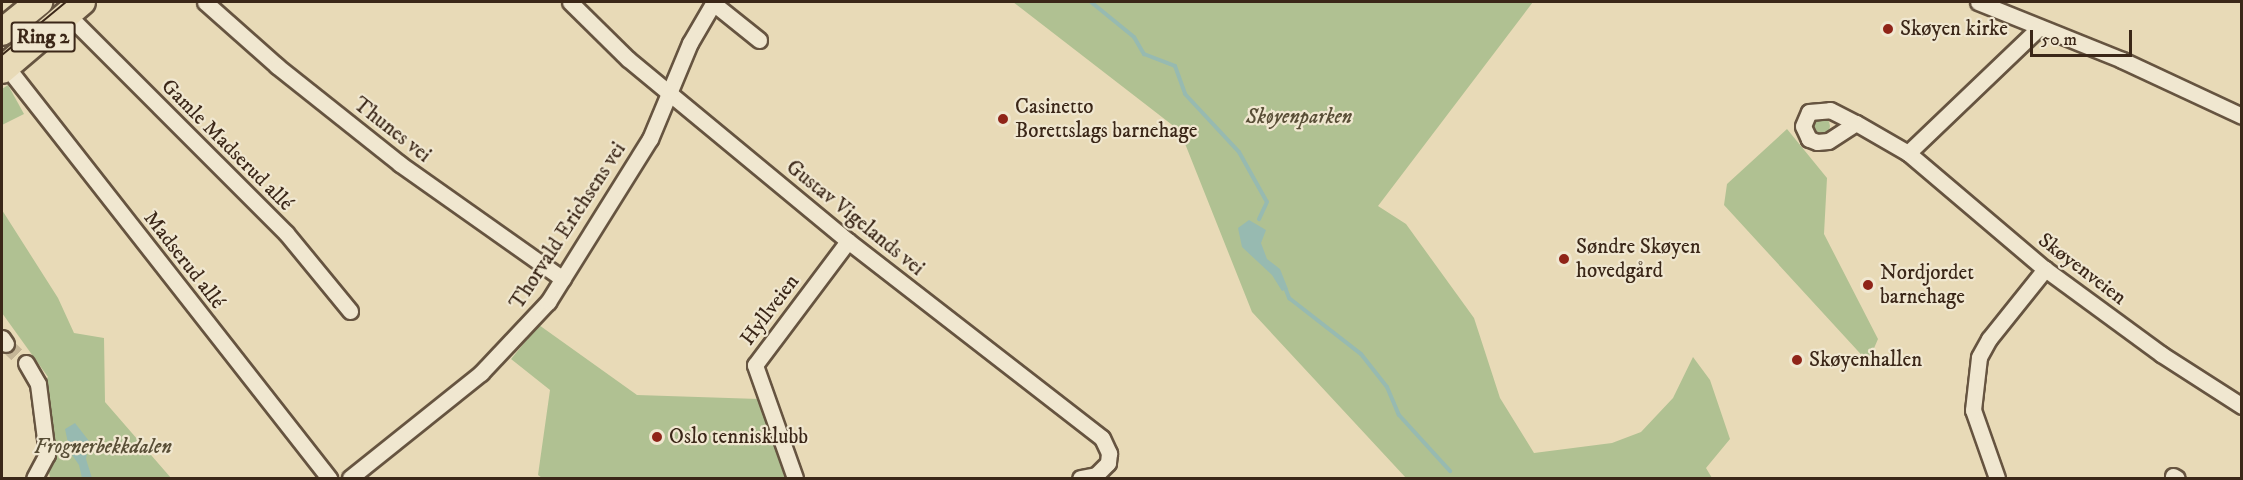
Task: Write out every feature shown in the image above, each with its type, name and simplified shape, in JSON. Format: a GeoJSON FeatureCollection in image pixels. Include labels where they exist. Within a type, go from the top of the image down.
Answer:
{"type":"FeatureCollection","features":[{"type":"Feature","properties":{"kind":"main road","name":"Ring 2"},"geometry":{"type":"LineString","coordinates":[[2,32],[39,2]]}},
{"type":"Feature","properties":{"kind":"main road","name":"Ring 2"},"geometry":{"type":"LineString","coordinates":[[4,68],[75,8]]}},
{"type":"Feature","properties":{"kind":"street","name":"Thunes vei"},"geometry":{"type":"LineString","coordinates":[[205,2],[277,66],[400,164],[563,279]]}},
{"type":"Feature","properties":{"kind":"street","name":"Gustav Vigelands vei"},"geometry":{"type":"LineString","coordinates":[[570,2],[600,34],[848,241],[1102,438],[1109,453],[1108,463],[1096,475],[1080,478]]}},
{"type":"Feature","properties":{"kind":"street","name":"Thorvald Erichsens vei"},"geometry":{"type":"LineString","coordinates":[[350,478],[512,345],[563,279],[650,139],[690,44],[714,2],[759,40]]}},
{"type":"Feature","properties":{"kind":"street"},"geometry":{"type":"LineString","coordinates":[[1978,2],[2122,60],[2241,116]]}},
{"type":"Feature","properties":{"kind":"street","name":"Gamle Madserud allé"},"geometry":{"type":"LineString","coordinates":[[75,8],[286,233],[350,311]]}},
{"type":"Feature","properties":{"kind":"street"},"geometry":{"type":"LineString","coordinates":[[1908,153],[2039,28]]}},
{"type":"Feature","properties":{"kind":"street","name":"Madserud allé"},"geometry":{"type":"LineString","coordinates":[[4,68],[329,478]]}},
{"type":"Feature","properties":{"kind":"street","name":"Skøyenveien"},"geometry":{"type":"LineString","coordinates":[[1856,123],[1908,153],[2045,269],[2162,354],[2241,406]]}},
{"type":"Feature","properties":{"kind":"street","name":"Hyllveien"},"geometry":{"type":"LineString","coordinates":[[795,478],[755,365],[848,241]]}},
{"type":"Feature","properties":{"kind":"street"},"geometry":{"type":"LineString","coordinates":[[1997,478],[1973,410],[1979,357],[1989,339],[2045,269]]}},
{"type":"Feature","properties":{"kind":"street"},"geometry":{"type":"LineString","coordinates":[[26,363],[38,384],[47,454],[34,478]]}},
{"type":"Feature","properties":{"kind":"green space","name":"Skøyenparken"},"geometry":{"type":"Polygon","coordinates":[[[1013,2],[1533,2],[1378,206],[1406,224],[1474,318],[1500,398],[1534,453],[1612,443],[1641,432],[1673,398],[1693,357],[1710,380],[1730,439],[1706,468],[1712,478],[1406,478],[1252,312],[1180,131],[1013,2]]]}},
{"type":"Feature","properties":{"kind":"green space"},"geometry":{"type":"Polygon","coordinates":[[[8,85],[24,114],[2,125],[2,89],[8,85]]]}},
{"type":"Feature","properties":{"kind":"green space"},"geometry":{"type":"Polygon","coordinates":[[[1820,116],[1827,119],[1830,126],[1827,133],[1820,136],[1813,133],[1810,126],[1813,119],[1820,116]]]}},
{"type":"Feature","properties":{"kind":"green space"},"geometry":{"type":"Polygon","coordinates":[[[1787,129],[1827,178],[1824,234],[1878,339],[1868,362],[1724,205],[1727,184],[1787,129]]]}},
{"type":"Feature","properties":{"kind":"green space","name":"Frognerbekkdalen"},"geometry":{"type":"Polygon","coordinates":[[[2,210],[58,298],[74,333],[104,338],[105,402],[171,478],[50,478],[33,394],[48,377],[2,313],[2,210]]]}},
{"type":"Feature","properties":{"kind":"green space","name":"Oslo tennisklubb"},"geometry":{"type":"Polygon","coordinates":[[[539,325],[637,395],[759,399],[785,478],[542,478],[538,475],[550,390],[511,359],[539,325]]]}},
{"type":"Feature","properties":{"kind":"water"},"geometry":{"type":"Polygon","coordinates":[[[1249,220],[1266,230],[1261,243],[1267,259],[1280,269],[1288,289],[1282,291],[1272,275],[1242,247],[1238,228],[1249,220]]]}},
{"type":"Feature","properties":{"kind":"water"},"geometry":{"type":"Polygon","coordinates":[[[75,423],[89,441],[86,459],[92,478],[82,478],[79,465],[70,452],[65,429],[75,423]]]}},
{"type":"Feature","properties":{"kind":"waterway"},"geometry":{"type":"LineString","coordinates":[[1091,2],[1134,37],[1144,54],[1175,66],[1185,94],[1239,152],[1267,202],[1259,219]]}},
{"type":"Feature","properties":{"kind":"waterway"},"geometry":{"type":"LineString","coordinates":[[1286,290],[1289,298],[1361,354],[1387,387],[1399,415],[1450,471]]}},
{"type":"Feature","properties":{"kind":"tunnel"},"geometry":{"type":"LineString","coordinates":[[6,344],[26,363]]}},
{"type":"Feature","properties":{"kind":"tram line"},"geometry":{"type":"LineString","coordinates":[[2,55],[66,2]]}},
{"type":"Feature","properties":{"kind":"place","name":"Skøyen kirke"},"geometry":{"type":"Point","coordinates":[1888,29]}},
{"type":"Feature","properties":{"kind":"place","name":"Casinetto Borettslags barnehage"},"geometry":{"type":"Point","coordinates":[1003,119]}},
{"type":"Feature","properties":{"kind":"place","name":"Søndre Skøyen hovedgård"},"geometry":{"type":"Point","coordinates":[1564,259]}},
{"type":"Feature","properties":{"kind":"place","name":"Nordjordet barnehage"},"geometry":{"type":"Point","coordinates":[1868,285]}},
{"type":"Feature","properties":{"kind":"place","name":"Skøyenhallen"},"geometry":{"type":"Point","coordinates":[1797,360]}},
{"type":"Feature","properties":{"kind":"place","name":"Oslo tennisklubb"},"geometry":{"type":"Point","coordinates":[657,437]}}]}
